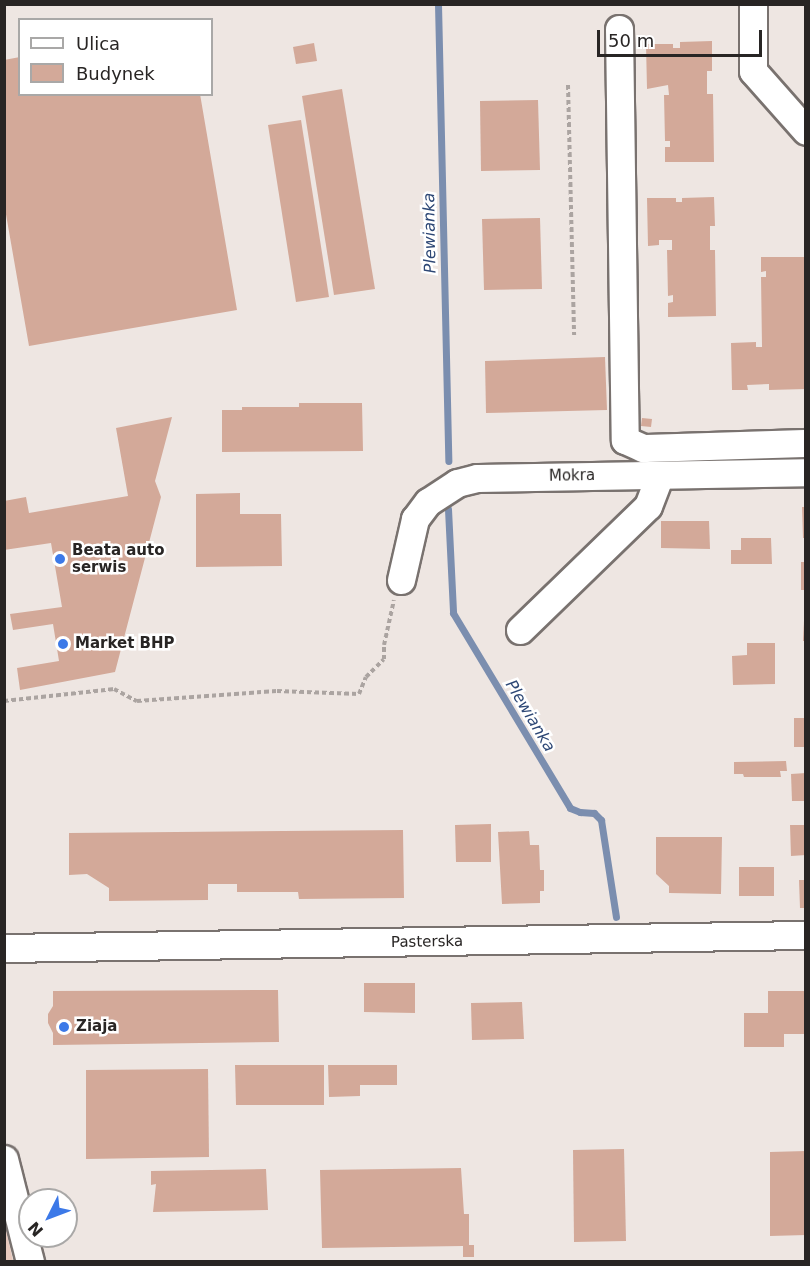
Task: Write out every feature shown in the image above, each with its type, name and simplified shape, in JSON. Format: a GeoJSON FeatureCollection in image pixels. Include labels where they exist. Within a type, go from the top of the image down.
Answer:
{"type":"FeatureCollection","features":[{"type":"Feature","properties":{"kind":"street"},"geometry":{"type":"LineString","coordinates":[[753,4],[753,71],[806,131]]}},
{"type":"Feature","properties":{"kind":"street"},"geometry":{"type":"LineString","coordinates":[[619,29],[625,440],[643,448],[806,443]]}},
{"type":"Feature","properties":{"kind":"street","name":"Mokra"},"geometry":{"type":"LineString","coordinates":[[401,580],[415,519],[428,501],[457,483],[477,478],[806,472]]}},
{"type":"Feature","properties":{"kind":"street"},"geometry":{"type":"LineString","coordinates":[[520,630],[648,506],[660,475]]}},
{"type":"Feature","properties":{"kind":"street","name":"Pasterska"},"geometry":{"type":"LineString","coordinates":[[4,948],[806,935]]}},
{"type":"Feature","properties":{"kind":"street"},"geometry":{"type":"LineString","coordinates":[[5,1160],[30,1262]]}},
{"type":"Feature","properties":{"kind":"path"},"geometry":{"type":"LineString","coordinates":[[568,85],[574,335]]}},
{"type":"Feature","properties":{"kind":"path"},"geometry":{"type":"LineString","coordinates":[[4,701],[114,689],[136,701],[277,691],[359,694],[366,677],[384,659],[384,645],[401,580]]}},
{"type":"Feature","properties":{"kind":"shaded area"},"geometry":{"type":"Polygon","coordinates":[[[5,1225],[13,1261],[5,1261],[5,1225]]]}},
{"type":"Feature","properties":{"kind":"building"},"geometry":{"type":"Polygon","coordinates":[[[712,41],[712,71],[707,71],[707,94],[713,94],[714,162],[665,162],[665,147],[670,147],[670,141],[665,141],[664,95],[669,95],[668,85],[647,89],[646,44],[673,44],[673,48],[680,48],[680,42],[712,41]]]}},
{"type":"Feature","properties":{"kind":"building"},"geometry":{"type":"Polygon","coordinates":[[[314,43],[317,61],[296,64],[293,47],[314,43]]]}},
{"type":"Feature","properties":{"kind":"building"},"geometry":{"type":"Polygon","coordinates":[[[18,57],[18,96],[200,96],[237,310],[29,346],[4,203],[4,60],[18,57]]]}},
{"type":"Feature","properties":{"kind":"building"},"geometry":{"type":"Polygon","coordinates":[[[342,89],[375,289],[334,295],[302,96],[342,89]]]}},
{"type":"Feature","properties":{"kind":"building"},"geometry":{"type":"Polygon","coordinates":[[[538,100],[540,170],[481,171],[480,101],[538,100]]]}},
{"type":"Feature","properties":{"kind":"building"},"geometry":{"type":"Polygon","coordinates":[[[301,120],[329,297],[296,302],[268,125],[301,120]]]}},
{"type":"Feature","properties":{"kind":"building"},"geometry":{"type":"Polygon","coordinates":[[[714,197],[715,226],[710,226],[710,250],[715,250],[716,316],[668,317],[668,303],[673,302],[673,295],[668,296],[667,250],[672,250],[672,240],[659,240],[659,245],[648,246],[647,198],[676,198],[676,202],[682,202],[682,198],[714,197]]]}},
{"type":"Feature","properties":{"kind":"building"},"geometry":{"type":"Polygon","coordinates":[[[540,218],[542,289],[484,290],[482,219],[540,218]]]}},
{"type":"Feature","properties":{"kind":"building"},"geometry":{"type":"Polygon","coordinates":[[[761,257],[806,257],[806,389],[769,390],[769,384],[747,385],[748,390],[732,390],[731,343],[756,342],[756,347],[762,347],[761,277],[766,277],[766,271],[761,272],[761,257]]]}},
{"type":"Feature","properties":{"kind":"building"},"geometry":{"type":"Polygon","coordinates":[[[605,357],[607,410],[486,413],[485,361],[605,357]]]}},
{"type":"Feature","properties":{"kind":"building"},"geometry":{"type":"Polygon","coordinates":[[[299,403],[362,403],[363,451],[222,452],[222,410],[242,410],[242,407],[299,407],[299,403]]]}},
{"type":"Feature","properties":{"kind":"building"},"geometry":{"type":"Polygon","coordinates":[[[172,417],[155,481],[161,497],[115,672],[20,690],[17,668],[59,661],[53,624],[13,630],[10,614],[62,607],[51,543],[4,550],[4,501],[26,497],[29,513],[128,496],[116,428],[172,417]]]}},
{"type":"Feature","properties":{"kind":"building"},"geometry":{"type":"Polygon","coordinates":[[[642,418],[652,419],[651,427],[641,426],[642,418]]]}},
{"type":"Feature","properties":{"kind":"building"},"geometry":{"type":"Polygon","coordinates":[[[240,493],[240,514],[281,514],[282,566],[196,567],[196,494],[240,493]]]}},
{"type":"Feature","properties":{"kind":"building"},"geometry":{"type":"Polygon","coordinates":[[[802,507],[806,507],[806,538],[803,538],[802,507]]]}},
{"type":"Feature","properties":{"kind":"building"},"geometry":{"type":"Polygon","coordinates":[[[661,521],[709,521],[710,549],[661,548],[661,521]]]}},
{"type":"Feature","properties":{"kind":"building"},"geometry":{"type":"Polygon","coordinates":[[[741,538],[771,538],[772,564],[731,564],[731,550],[741,550],[741,538]]]}},
{"type":"Feature","properties":{"kind":"building"},"geometry":{"type":"Polygon","coordinates":[[[801,562],[806,562],[806,590],[801,590],[801,562]]]}},
{"type":"Feature","properties":{"kind":"building"},"geometry":{"type":"Polygon","coordinates":[[[804,621],[806,621],[806,641],[803,641],[804,621]]]}},
{"type":"Feature","properties":{"kind":"building"},"geometry":{"type":"Polygon","coordinates":[[[747,643],[775,643],[775,684],[733,685],[732,656],[747,655],[747,643]]]}},
{"type":"Feature","properties":{"kind":"building"},"geometry":{"type":"Polygon","coordinates":[[[794,718],[806,718],[806,747],[794,747],[794,718]]]}},
{"type":"Feature","properties":{"kind":"building"},"geometry":{"type":"Polygon","coordinates":[[[786,761],[787,771],[780,771],[781,777],[744,777],[743,774],[734,774],[734,762],[786,761]]]}},
{"type":"Feature","properties":{"kind":"building"},"geometry":{"type":"Polygon","coordinates":[[[806,773],[806,801],[792,801],[791,774],[806,773]]]}},
{"type":"Feature","properties":{"kind":"building"},"geometry":{"type":"Polygon","coordinates":[[[491,824],[491,862],[456,862],[455,825],[491,824]]]}},
{"type":"Feature","properties":{"kind":"building"},"geometry":{"type":"Polygon","coordinates":[[[790,825],[806,825],[806,855],[791,856],[790,825]]]}},
{"type":"Feature","properties":{"kind":"building"},"geometry":{"type":"Polygon","coordinates":[[[403,830],[404,898],[299,899],[298,892],[237,892],[237,884],[208,884],[208,900],[109,901],[109,888],[87,874],[69,875],[69,833],[403,830]]]}},
{"type":"Feature","properties":{"kind":"building"},"geometry":{"type":"Polygon","coordinates":[[[529,831],[530,845],[539,845],[540,870],[544,870],[544,891],[540,891],[540,903],[502,904],[498,832],[529,831]]]}},
{"type":"Feature","properties":{"kind":"building"},"geometry":{"type":"Polygon","coordinates":[[[656,837],[722,837],[721,894],[669,893],[669,886],[656,874],[656,837]]]}},
{"type":"Feature","properties":{"kind":"building"},"geometry":{"type":"Polygon","coordinates":[[[739,867],[774,867],[774,896],[739,896],[739,867]]]}},
{"type":"Feature","properties":{"kind":"building"},"geometry":{"type":"Polygon","coordinates":[[[799,880],[806,880],[806,908],[800,908],[799,880]]]}},
{"type":"Feature","properties":{"kind":"building"},"geometry":{"type":"Polygon","coordinates":[[[364,983],[415,983],[415,1013],[364,1012],[364,983]]]}},
{"type":"Feature","properties":{"kind":"building"},"geometry":{"type":"Polygon","coordinates":[[[278,990],[279,1042],[53,1045],[53,1033],[48,1023],[48,1014],[53,1006],[53,991],[278,990]]]}},
{"type":"Feature","properties":{"kind":"building"},"geometry":{"type":"Polygon","coordinates":[[[768,991],[806,991],[806,1034],[784,1034],[784,1047],[744,1047],[744,1013],[768,1013],[768,991]]]}},
{"type":"Feature","properties":{"kind":"building"},"geometry":{"type":"Polygon","coordinates":[[[522,1002],[524,1039],[472,1040],[471,1003],[522,1002]]]}},
{"type":"Feature","properties":{"kind":"building"},"geometry":{"type":"Polygon","coordinates":[[[235,1065],[324,1065],[324,1105],[236,1105],[235,1065]]]}},
{"type":"Feature","properties":{"kind":"building"},"geometry":{"type":"Polygon","coordinates":[[[328,1065],[397,1065],[397,1085],[360,1085],[360,1096],[329,1097],[328,1065]]]}},
{"type":"Feature","properties":{"kind":"building"},"geometry":{"type":"Polygon","coordinates":[[[208,1069],[209,1157],[86,1159],[86,1070],[208,1069]]]}},
{"type":"Feature","properties":{"kind":"building"},"geometry":{"type":"Polygon","coordinates":[[[624,1149],[626,1241],[574,1242],[573,1150],[624,1149]]]}},
{"type":"Feature","properties":{"kind":"building"},"geometry":{"type":"Polygon","coordinates":[[[806,1151],[806,1235],[770,1236],[770,1152],[806,1151]]]}},
{"type":"Feature","properties":{"kind":"building"},"geometry":{"type":"Polygon","coordinates":[[[461,1168],[464,1214],[469,1214],[469,1245],[474,1245],[474,1257],[463,1257],[463,1246],[322,1248],[320,1170],[461,1168]]]}},
{"type":"Feature","properties":{"kind":"building"},"geometry":{"type":"Polygon","coordinates":[[[266,1169],[268,1210],[153,1212],[156,1184],[151,1185],[151,1171],[266,1169]]]}},
{"type":"Feature","properties":{"kind":"waterway","name":"Plewianka"},"geometry":{"type":"LineString","coordinates":[[438,4],[448,461]]}},
{"type":"Feature","properties":{"kind":"waterway","name":"Plewianka"},"geometry":{"type":"LineString","coordinates":[[448,509],[453,613],[570,808],[580,812],[594,813],[601,820],[616,917]]}},
{"type":"Feature","properties":{"kind":"place","name":"Beata auto serwis"},"geometry":{"type":"Point","coordinates":[60,559]}},
{"type":"Feature","properties":{"kind":"place","name":"Market BHP"},"geometry":{"type":"Point","coordinates":[63,644]}},
{"type":"Feature","properties":{"kind":"place","name":"Ziaja"},"geometry":{"type":"Point","coordinates":[64,1027]}}]}
